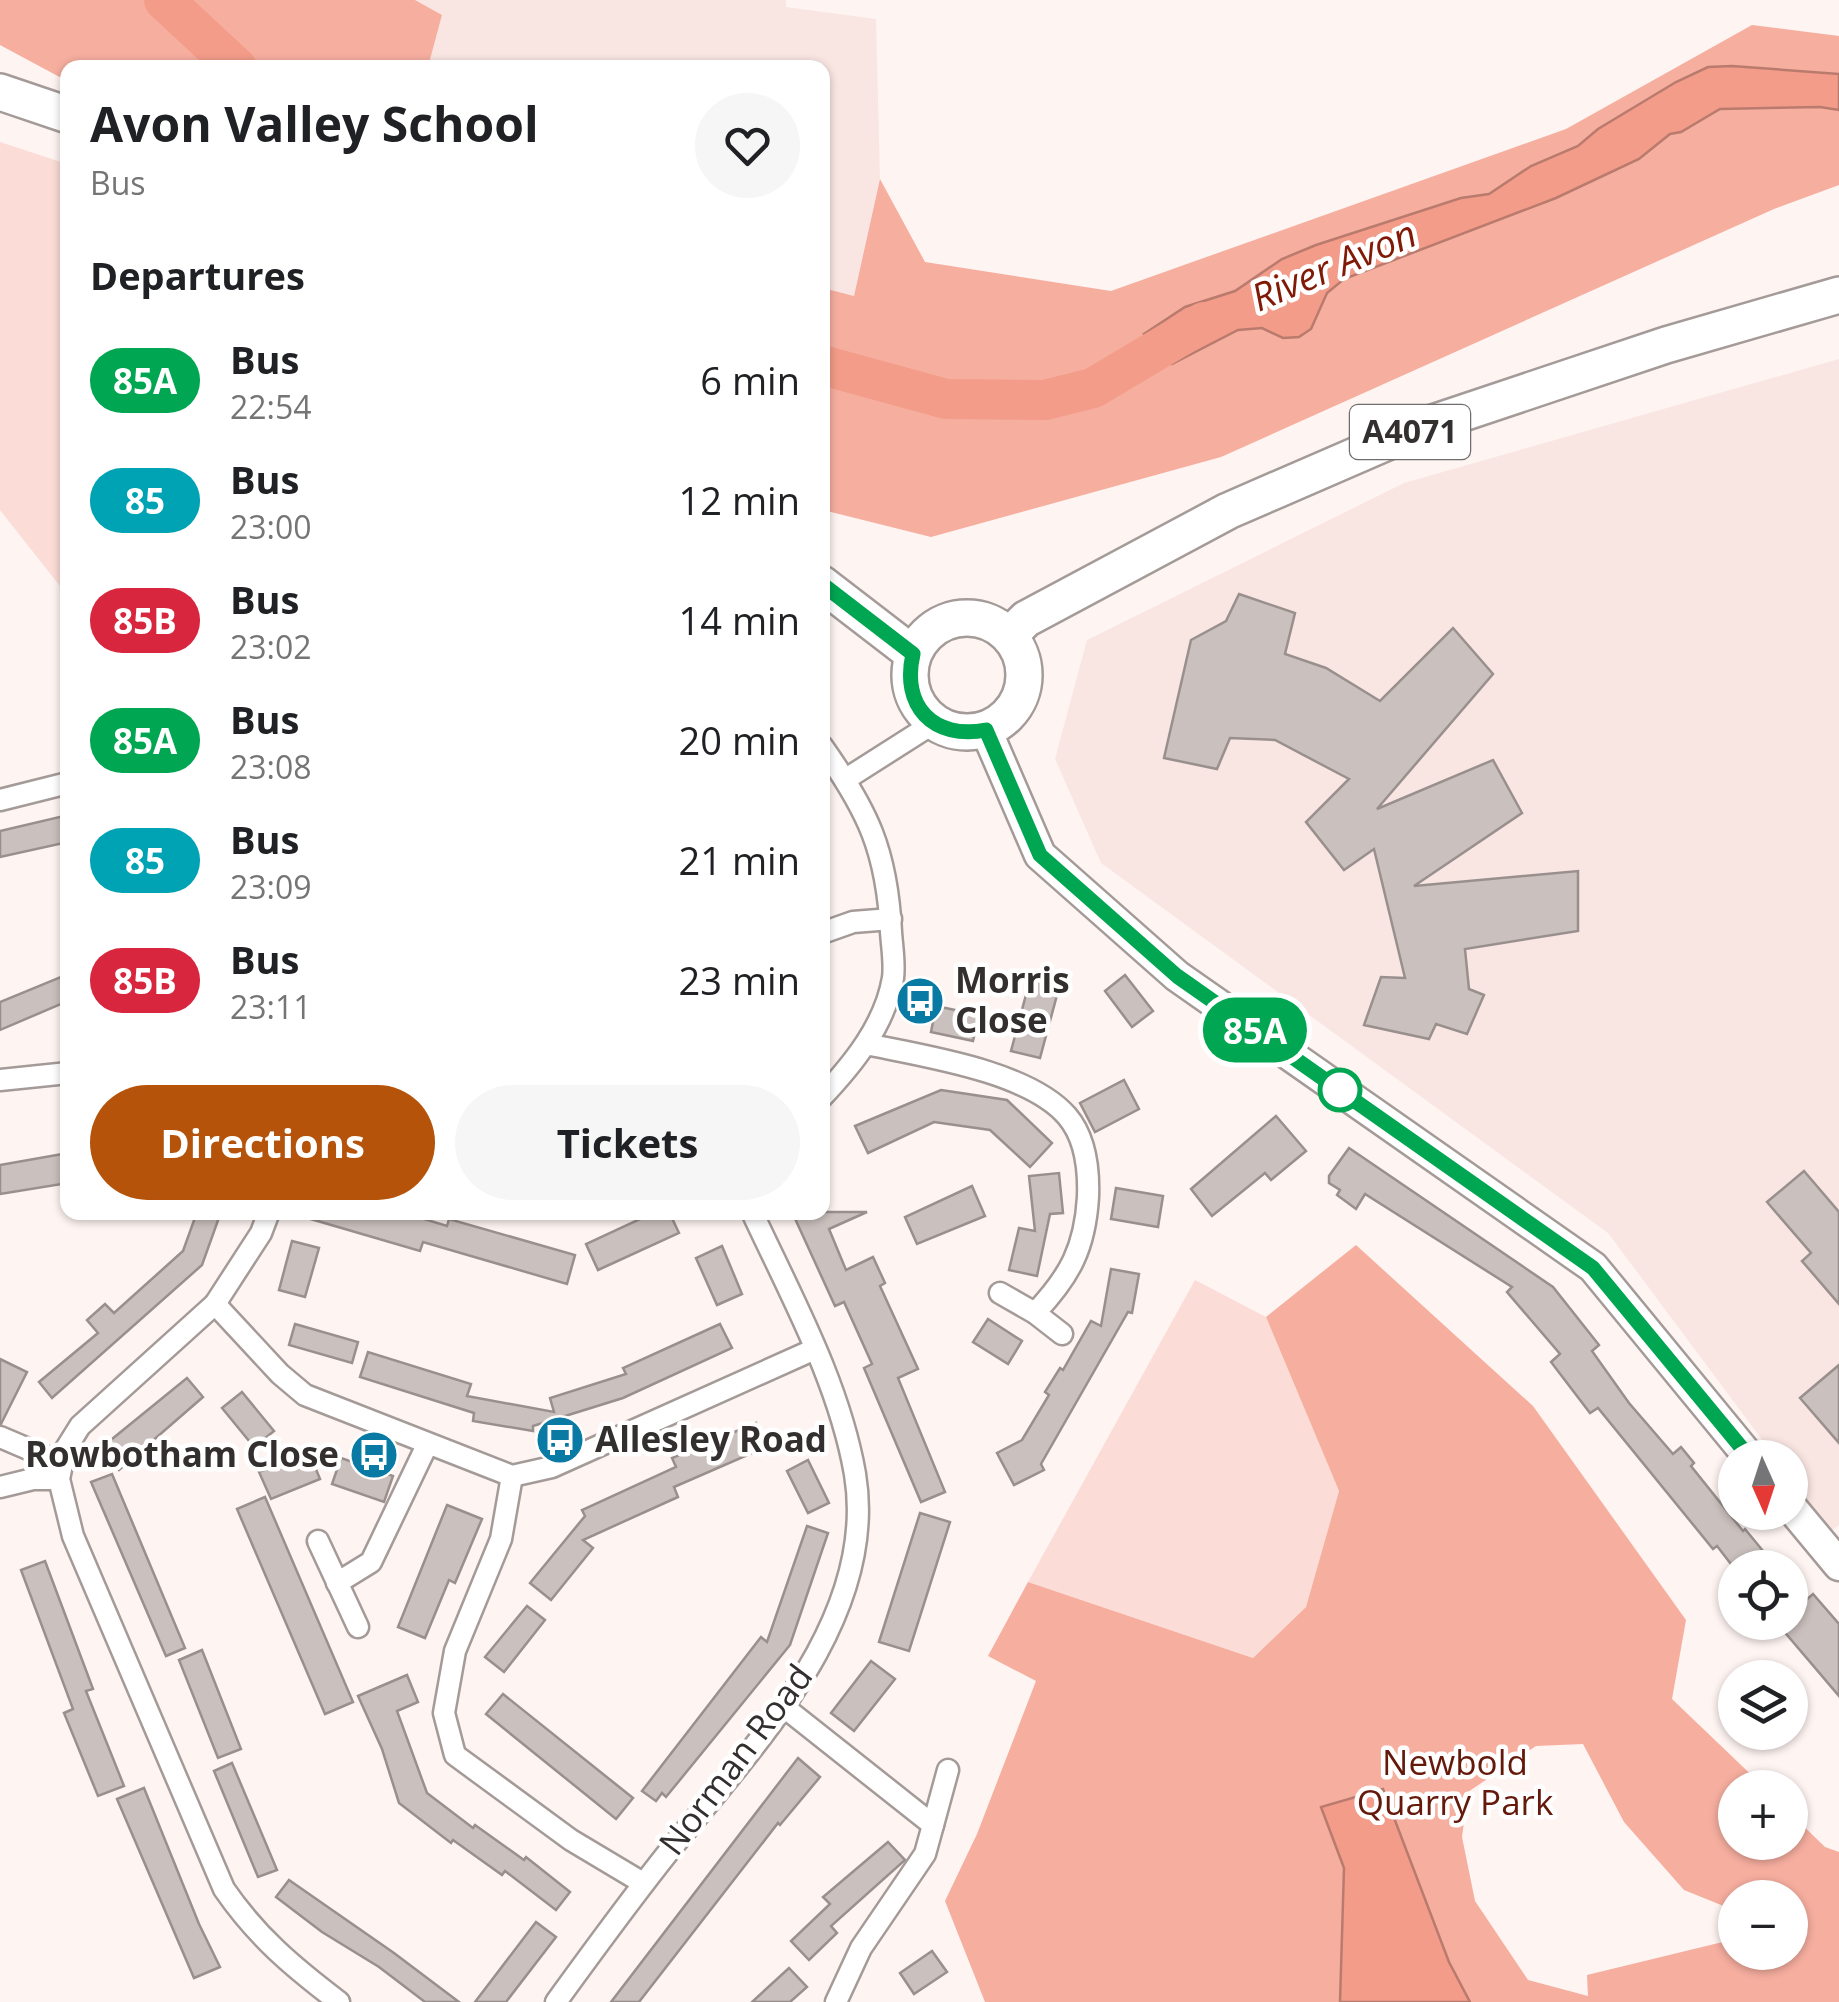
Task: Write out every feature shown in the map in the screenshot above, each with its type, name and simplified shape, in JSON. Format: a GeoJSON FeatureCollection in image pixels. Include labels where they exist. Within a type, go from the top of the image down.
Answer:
{"type":"FeatureCollection","features":[{"type":"Feature","properties":{"kind":"highway"},"geometry":{"type":"LineString","coordinates":[[0,92],[60,113]]}},
{"type":"Feature","properties":{"kind":"highway","name":"A4071"},"geometry":{"type":"LineString","coordinates":[[1009,636],[1026,618],[1228,511],[1424,426],[1666,345],[1839,295]]}},
{"type":"Feature","properties":{"kind":"highway"},"geometry":{"type":"LineString","coordinates":[[830,590],[913,654]]}},
{"type":"Feature","properties":{"kind":"highway"},"geometry":{"type":"LineString","coordinates":[[956,618],[976,618],[994,624],[1020,652],[1023,689],[1016,706],[1003,721],[968,734],[950,731],[920,710],[911,692],[909,672],[913,654],[923,637],[938,625],[956,618]]}},
{"type":"Feature","properties":{"kind":"main road"},"geometry":{"type":"LineString","coordinates":[[986,730],[1040,855],[1177,976],[1593,1268],[1735,1440]]}},
{"type":"Feature","properties":{"kind":"main road"},"geometry":{"type":"LineString","coordinates":[[1808,1528],[1839,1565]]}},
{"type":"Feature","properties":{"kind":"street"},"geometry":{"type":"LineString","coordinates":[[846,780],[934,723]]}},
{"type":"Feature","properties":{"kind":"street"},"geometry":{"type":"LineString","coordinates":[[830,757],[872,826],[885,874],[894,976],[866,1044],[830,1088]]}},
{"type":"Feature","properties":{"kind":"street"},"geometry":{"type":"LineString","coordinates":[[0,800],[60,785]]}},
{"type":"Feature","properties":{"kind":"street"},"geometry":{"type":"LineString","coordinates":[[830,930],[853,922],[890,920]]}},
{"type":"Feature","properties":{"kind":"street"},"geometry":{"type":"LineString","coordinates":[[866,1044],[972,1067],[1033,1090],[1068,1117],[1086,1154],[1086,1230],[1076,1260],[1035,1313]]}},
{"type":"Feature","properties":{"kind":"street"},"geometry":{"type":"LineString","coordinates":[[0,1080],[60,1074]]}},
{"type":"Feature","properties":{"kind":"street"},"geometry":{"type":"LineString","coordinates":[[266,1220],[215,1304],[87,1418],[72,1437],[60,1471],[60,1493],[73,1536],[224,1889],[244,1918],[282,1959],[339,2002]]}},
{"type":"Feature","properties":{"kind":"street","name":"Norman Road"},"geometry":{"type":"LineString","coordinates":[[556,2002],[643,1884],[784,1707],[834,1619],[851,1573],[856,1478],[846,1433],[815,1349],[756,1220]]}},
{"type":"Feature","properties":{"kind":"street"},"geometry":{"type":"LineString","coordinates":[[1000,1294],[1035,1313],[1062,1334]]}},
{"type":"Feature","properties":{"kind":"street"},"geometry":{"type":"LineString","coordinates":[[215,1304],[280,1374],[305,1394],[512,1476],[552,1467],[815,1349]]}},
{"type":"Feature","properties":{"kind":"street"},"geometry":{"type":"LineString","coordinates":[[0,1437],[60,1471]]}},
{"type":"Feature","properties":{"kind":"street"},"geometry":{"type":"LineString","coordinates":[[336,1583],[371,1562],[427,1445]]}},
{"type":"Feature","properties":{"kind":"street"},"geometry":{"type":"LineString","coordinates":[[0,1487],[60,1471]]}},
{"type":"Feature","properties":{"kind":"street"},"geometry":{"type":"LineString","coordinates":[[512,1476],[501,1539],[454,1651],[444,1713],[455,1755],[571,1840],[643,1884]]}},
{"type":"Feature","properties":{"kind":"street"},"geometry":{"type":"LineString","coordinates":[[318,1541],[358,1627]]}},
{"type":"Feature","properties":{"kind":"street"},"geometry":{"type":"LineString","coordinates":[[784,1707],[934,1825]]}},
{"type":"Feature","properties":{"kind":"street"},"geometry":{"type":"LineString","coordinates":[[836,2002],[861,1948],[925,1854],[948,1770]]}},
{"type":"Feature","properties":{"kind":"shaded area"},"geometry":{"type":"Polygon","coordinates":[[[415,0],[786,0],[786,7],[876,19],[880,179],[854,296],[830,290],[830,60],[430,60],[442,15],[415,0]]]}},
{"type":"Feature","properties":{"kind":"shaded area"},"geometry":{"type":"Polygon","coordinates":[[[0,142],[60,162],[60,586],[0,510],[0,142]]]}},
{"type":"Feature","properties":{"kind":"shaded area"},"geometry":{"type":"Polygon","coordinates":[[[1839,359],[1839,1525],[1831,1531],[1808,1501],[1808,1440],[1762,1440],[1608,1233],[1101,863],[1055,759],[1087,640],[1404,483],[1839,359]]]}},
{"type":"Feature","properties":{"kind":"shaded area"},"geometry":{"type":"Polygon","coordinates":[[[1195,1280],[1266,1317],[1339,1491],[1306,1607],[1253,1658],[1028,1582],[1195,1280]]]}},
{"type":"Feature","properties":{"kind":"green space"},"geometry":{"type":"Polygon","coordinates":[[[0,0],[415,0],[442,15],[430,60],[60,60],[60,77],[0,45],[0,0]]]}},
{"type":"Feature","properties":{"kind":"green space"},"geometry":{"type":"Polygon","coordinates":[[[1752,25],[1839,36],[1839,185],[1774,209],[1221,457],[931,537],[830,512],[830,290],[854,296],[880,179],[925,262],[1111,291],[1566,129],[1752,25]]]}},
{"type":"Feature","properties":{"kind":"green space","name":"Newbold Quarry Park"},"geometry":{"type":"Polygon","coordinates":[[[1356,1245],[1533,1406],[1686,1620],[1672,1699],[1718,1743],[1718,1750],[1725,1750],[1746,1770],[1718,1770],[1718,1860],[1808,1860],[1808,1830],[1825,1847],[1839,1852],[1839,2002],[1470,2002],[1449,1962],[1322,1807],[1344,1868],[1340,2002],[985,2002],[945,1901],[977,1834],[1036,1681],[988,1656],[1028,1582],[1253,1658],[1306,1607],[1339,1491],[1266,1317],[1356,1245]],[[1583,1744],[1536,1746],[1468,1792],[1462,1837],[1475,1901],[1528,1980],[1588,1996],[1587,1975],[1718,1943],[1718,1970],[1808,1970],[1808,1880],[1718,1880],[1718,1904],[1684,1890],[1624,1822],[1583,1744]]]}},
{"type":"Feature","properties":{"kind":"water"},"geometry":{"type":"Polygon","coordinates":[[[1708,67],[1839,74],[1839,110],[1720,109],[1681,132],[1670,134],[1639,159],[1556,198],[1344,279],[1327,293],[1311,329],[1299,337],[1283,338],[1262,328],[1238,330],[1172,364],[1144,334],[1185,307],[1235,291],[1282,259],[1316,245],[1461,198],[1489,194],[1531,166],[1578,146],[1598,129],[1676,82],[1708,67]]]}},
{"type":"Feature","properties":{"kind":"water"},"geometry":{"type":"Polygon","coordinates":[[[1383,1789],[1449,1962],[1470,2002],[1340,2002],[1344,1868],[1321,1807],[1383,1789]]]}},
{"type":"Feature","properties":{"kind":"building"},"geometry":{"type":"Polygon","coordinates":[[[1239,594],[1295,613],[1285,654],[1326,668],[1380,701],[1453,628],[1493,674],[1377,809],[1493,760],[1522,813],[1414,886],[1578,871],[1578,931],[1465,949],[1469,989],[1484,995],[1467,1034],[1436,1024],[1429,1039],[1364,1025],[1381,977],[1405,978],[1374,849],[1344,870],[1306,822],[1349,779],[1275,740],[1230,738],[1217,769],[1164,758],[1191,640],[1226,621],[1239,594]]]}},
{"type":"Feature","properties":{"kind":"building"},"geometry":{"type":"Polygon","coordinates":[[[60,817],[60,844],[0,857],[0,831],[60,817]]]}},
{"type":"Feature","properties":{"kind":"building"},"geometry":{"type":"Polygon","coordinates":[[[1125,975],[1153,1011],[1132,1027],[1105,991],[1125,975]]]}},
{"type":"Feature","properties":{"kind":"building"},"geometry":{"type":"Polygon","coordinates":[[[1031,976],[1060,984],[1040,1058],[1011,1051],[1031,976]]]}},
{"type":"Feature","properties":{"kind":"building"},"geometry":{"type":"Polygon","coordinates":[[[60,977],[60,1004],[0,1030],[0,1002],[60,977]]]}},
{"type":"Feature","properties":{"kind":"building"},"geometry":{"type":"Polygon","coordinates":[[[936,1006],[979,1015],[973,1041],[931,1032],[936,1006]]]}},
{"type":"Feature","properties":{"kind":"building"},"geometry":{"type":"Polygon","coordinates":[[[1124,1080],[1139,1109],[1095,1132],[1080,1103],[1124,1080]]]}},
{"type":"Feature","properties":{"kind":"building"},"geometry":{"type":"Polygon","coordinates":[[[941,1090],[1007,1100],[1052,1143],[1030,1167],[990,1130],[934,1122],[868,1153],[855,1126],[941,1090]]]}},
{"type":"Feature","properties":{"kind":"building"},"geometry":{"type":"Polygon","coordinates":[[[1276,1116],[1306,1151],[1271,1180],[1265,1173],[1212,1216],[1191,1189],[1276,1116]]]}},
{"type":"Feature","properties":{"kind":"building"},"geometry":{"type":"Polygon","coordinates":[[[1349,1148],[1553,1287],[1599,1345],[1592,1351],[1629,1403],[1673,1454],[1681,1447],[1694,1463],[1691,1466],[1718,1500],[1718,1530],[1746,1530],[1762,1550],[1720,1550],[1717,1546],[1713,1549],[1598,1408],[1590,1413],[1551,1362],[1560,1354],[1507,1292],[1512,1287],[1365,1194],[1356,1209],[1337,1195],[1340,1190],[1329,1183],[1329,1176],[1349,1148]]]}},
{"type":"Feature","properties":{"kind":"building"},"geometry":{"type":"Polygon","coordinates":[[[60,1154],[60,1184],[0,1194],[0,1165],[60,1154]]]}},
{"type":"Feature","properties":{"kind":"building"},"geometry":{"type":"Polygon","coordinates":[[[1804,1171],[1839,1212],[1839,1304],[1802,1261],[1811,1253],[1767,1202],[1804,1171]]]}},
{"type":"Feature","properties":{"kind":"building"},"geometry":{"type":"Polygon","coordinates":[[[1059,1173],[1063,1213],[1050,1214],[1037,1276],[1009,1270],[1019,1228],[1035,1231],[1029,1176],[1059,1173]]]}},
{"type":"Feature","properties":{"kind":"building"},"geometry":{"type":"Polygon","coordinates":[[[972,1186],[985,1216],[917,1244],[905,1217],[972,1186]]]}},
{"type":"Feature","properties":{"kind":"building"},"geometry":{"type":"Polygon","coordinates":[[[1116,1188],[1163,1196],[1158,1227],[1111,1219],[1116,1188]]]}},
{"type":"Feature","properties":{"kind":"building"},"geometry":{"type":"Polygon","coordinates":[[[830,1212],[867,1212],[829,1229],[846,1270],[873,1257],[885,1283],[880,1286],[918,1369],[898,1378],[945,1492],[921,1502],[864,1368],[872,1364],[844,1302],[835,1306],[796,1220],[830,1220],[830,1212]]]}},
{"type":"Feature","properties":{"kind":"building"},"geometry":{"type":"Polygon","coordinates":[[[194,1220],[218,1220],[202,1265],[52,1398],[39,1382],[98,1333],[87,1320],[105,1304],[114,1313],[183,1251],[194,1220]]]}},
{"type":"Feature","properties":{"kind":"building"},"geometry":{"type":"Polygon","coordinates":[[[314,1220],[427,1220],[447,1226],[452,1220],[575,1255],[567,1284],[423,1242],[420,1251],[314,1220]]]}},
{"type":"Feature","properties":{"kind":"building"},"geometry":{"type":"Polygon","coordinates":[[[638,1220],[673,1220],[679,1233],[598,1270],[586,1244],[638,1220]]]}},
{"type":"Feature","properties":{"kind":"building"},"geometry":{"type":"Polygon","coordinates":[[[292,1241],[319,1248],[305,1297],[279,1290],[292,1241]]]}},
{"type":"Feature","properties":{"kind":"building"},"geometry":{"type":"Polygon","coordinates":[[[722,1246],[742,1294],[717,1305],[696,1258],[722,1246]]]}},
{"type":"Feature","properties":{"kind":"building"},"geometry":{"type":"Polygon","coordinates":[[[1111,1269],[1139,1274],[1132,1313],[1128,1312],[1041,1464],[1044,1470],[1014,1485],[997,1453],[1022,1440],[1049,1395],[1045,1392],[1060,1368],[1063,1370],[1091,1321],[1101,1326],[1111,1269]]]}},
{"type":"Feature","properties":{"kind":"building"},"geometry":{"type":"Polygon","coordinates":[[[988,1319],[1022,1341],[1008,1364],[973,1342],[988,1319]]]}},
{"type":"Feature","properties":{"kind":"building"},"geometry":{"type":"Polygon","coordinates":[[[295,1324],[358,1342],[352,1363],[289,1345],[295,1324]]]}},
{"type":"Feature","properties":{"kind":"building"},"geometry":{"type":"Polygon","coordinates":[[[720,1324],[732,1348],[623,1398],[533,1426],[533,1431],[473,1421],[474,1413],[360,1377],[368,1352],[471,1384],[467,1396],[554,1412],[550,1398],[626,1374],[623,1368],[720,1324]]]}},
{"type":"Feature","properties":{"kind":"building"},"geometry":{"type":"Polygon","coordinates":[[[0,1359],[27,1372],[1,1424],[0,1423],[0,1359]]]}},
{"type":"Feature","properties":{"kind":"building"},"geometry":{"type":"Polygon","coordinates":[[[1839,1365],[1839,1443],[1800,1398],[1839,1365]]]}},
{"type":"Feature","properties":{"kind":"building"},"geometry":{"type":"Polygon","coordinates":[[[187,1378],[203,1397],[119,1470],[101,1448],[187,1378]]]}},
{"type":"Feature","properties":{"kind":"building"},"geometry":{"type":"Polygon","coordinates":[[[242,1392],[274,1431],[254,1447],[222,1408],[242,1392]]]}},
{"type":"Feature","properties":{"kind":"building"},"geometry":{"type":"Polygon","coordinates":[[[756,1423],[766,1447],[674,1487],[678,1497],[583,1540],[593,1548],[551,1600],[530,1583],[585,1516],[582,1510],[676,1467],[672,1458],[756,1423]]]}},
{"type":"Feature","properties":{"kind":"building"},"geometry":{"type":"Polygon","coordinates":[[[309,1452],[320,1479],[271,1499],[259,1472],[309,1452]]]}},
{"type":"Feature","properties":{"kind":"building"},"geometry":{"type":"Polygon","coordinates":[[[341,1458],[393,1476],[384,1502],[332,1484],[341,1458]]]}},
{"type":"Feature","properties":{"kind":"building"},"geometry":{"type":"Polygon","coordinates":[[[808,1460],[829,1503],[808,1513],[787,1471],[808,1460]]]}},
{"type":"Feature","properties":{"kind":"building"},"geometry":{"type":"Polygon","coordinates":[[[112,1474],[185,1648],[166,1656],[91,1482],[112,1474]]]}},
{"type":"Feature","properties":{"kind":"building"},"geometry":{"type":"Polygon","coordinates":[[[265,1497],[353,1702],[325,1714],[237,1509],[265,1497]]]}},
{"type":"Feature","properties":{"kind":"building"},"geometry":{"type":"Polygon","coordinates":[[[447,1505],[482,1519],[455,1583],[449,1580],[425,1638],[398,1627],[447,1505]]]}},
{"type":"Feature","properties":{"kind":"building"},"geometry":{"type":"Polygon","coordinates":[[[920,1513],[950,1522],[909,1651],[879,1642],[920,1513]]]}},
{"type":"Feature","properties":{"kind":"building"},"geometry":{"type":"Polygon","coordinates":[[[807,1526],[828,1533],[790,1645],[666,1797],[662,1793],[656,1801],[642,1791],[761,1637],[767,1642],[807,1526]]]}},
{"type":"Feature","properties":{"kind":"building"},"geometry":{"type":"Polygon","coordinates":[[[45,1561],[93,1689],[86,1691],[124,1786],[98,1796],[64,1713],[73,1709],[21,1570],[45,1561]]]}},
{"type":"Feature","properties":{"kind":"building"},"geometry":{"type":"Polygon","coordinates":[[[1813,1594],[1839,1624],[1839,1696],[1791,1640],[1808,1640],[1808,1598],[1813,1594]]]}},
{"type":"Feature","properties":{"kind":"building"},"geometry":{"type":"Polygon","coordinates":[[[527,1606],[545,1620],[504,1672],[485,1657],[527,1606]]]}},
{"type":"Feature","properties":{"kind":"building"},"geometry":{"type":"Polygon","coordinates":[[[202,1650],[241,1749],[218,1758],[179,1660],[202,1650]]]}},
{"type":"Feature","properties":{"kind":"building"},"geometry":{"type":"Polygon","coordinates":[[[871,1661],[895,1679],[854,1731],[831,1713],[871,1661]]]}},
{"type":"Feature","properties":{"kind":"building"},"geometry":{"type":"Polygon","coordinates":[[[407,1675],[418,1702],[397,1711],[427,1793],[473,1828],[475,1825],[524,1860],[526,1857],[570,1892],[556,1910],[505,1871],[502,1875],[453,1840],[451,1843],[399,1803],[382,1749],[358,1696],[407,1675]]]}},
{"type":"Feature","properties":{"kind":"building"},"geometry":{"type":"Polygon","coordinates":[[[503,1694],[633,1798],[616,1819],[486,1714],[503,1694]]]}},
{"type":"Feature","properties":{"kind":"building"},"geometry":{"type":"Polygon","coordinates":[[[798,1758],[820,1777],[778,1823],[639,2002],[611,2002],[798,1758]]]}},
{"type":"Feature","properties":{"kind":"building"},"geometry":{"type":"Polygon","coordinates":[[[232,1763],[277,1870],[258,1877],[214,1771],[232,1763]]]}},
{"type":"Feature","properties":{"kind":"building"},"geometry":{"type":"Polygon","coordinates":[[[144,1788],[220,1967],[194,1978],[117,1799],[144,1788]]]}},
{"type":"Feature","properties":{"kind":"building"},"geometry":{"type":"Polygon","coordinates":[[[888,1842],[905,1860],[831,1926],[837,1933],[809,1960],[791,1941],[830,1904],[823,1897],[888,1842]]]}},
{"type":"Feature","properties":{"kind":"building"},"geometry":{"type":"Polygon","coordinates":[[[289,1880],[459,2002],[425,2002],[379,1967],[322,1932],[276,1897],[289,1880]]]}},
{"type":"Feature","properties":{"kind":"building"},"geometry":{"type":"Polygon","coordinates":[[[536,1922],[556,1937],[506,2002],[475,2002],[536,1922]]]}},
{"type":"Feature","properties":{"kind":"building"},"geometry":{"type":"Polygon","coordinates":[[[932,1951],[947,1972],[914,1994],[900,1973],[932,1951]]]}},
{"type":"Feature","properties":{"kind":"building"},"geometry":{"type":"Polygon","coordinates":[[[789,1968],[807,1987],[790,2002],[752,2002],[789,1968]]]}},
{"type":"Feature","properties":{"kind":"waterway","name":"River Avon"},"geometry":{"type":"LineString","coordinates":[[164,0],[228,60]]}},
{"type":"Feature","properties":{"kind":"waterway","name":"River Avon"},"geometry":{"type":"LineString","coordinates":[[830,367],[946,399],[1045,400],[1093,388],[1204,322]]}},
{"type":"Feature","properties":{"kind":"bus line","name":"85A"},"geometry":{"type":"LineString","coordinates":[[830,590],[913,654],[909,672],[911,692],[920,710],[934,723],[968,734],[986,730],[1040,855],[1177,976],[1593,1268],[1735,1440]]}},
{"type":"Feature","properties":{"kind":"place","name":"Morris Close"},"geometry":{"type":"Point","coordinates":[920,1001]}},
{"type":"Feature","properties":{"kind":"place","name":"Allesley Road"},"geometry":{"type":"Point","coordinates":[560,1440]}},
{"type":"Feature","properties":{"kind":"place","name":"Rowbotham Close"},"geometry":{"type":"Point","coordinates":[374,1455]}}]}
